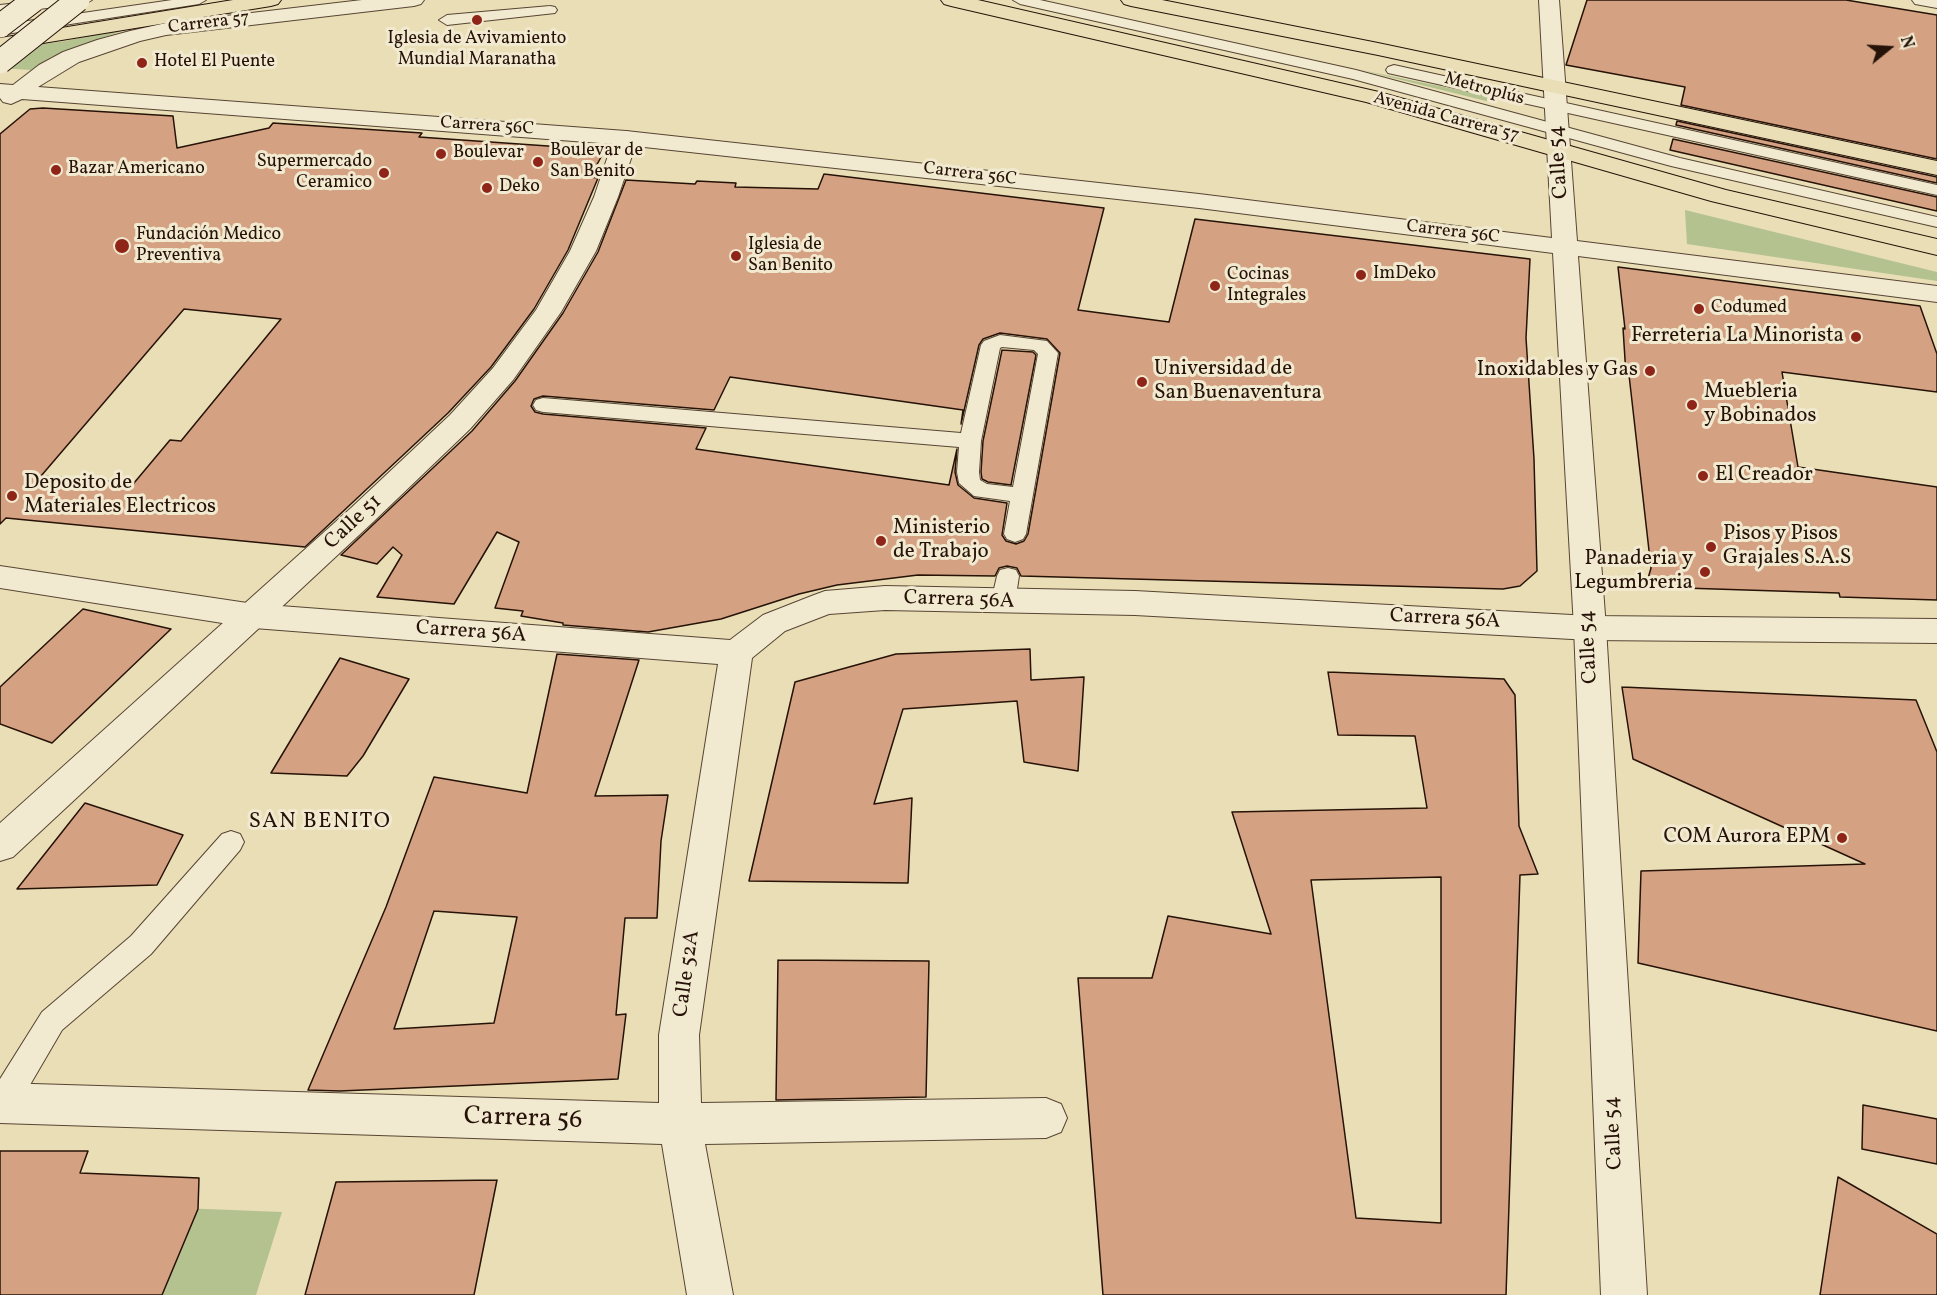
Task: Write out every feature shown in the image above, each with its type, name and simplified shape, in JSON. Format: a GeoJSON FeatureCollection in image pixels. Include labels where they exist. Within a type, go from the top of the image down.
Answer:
{"type":"FeatureCollection","features":[{"type":"Feature","properties":{"kind":"main road"},"geometry":{"type":"LineString","coordinates":[[0,44],[271,0]]}},
{"type":"Feature","properties":{"kind":"main road","name":"Avenida Carrera 57"},"geometry":{"type":"LineString","coordinates":[[951,0],[1371,97],[1557,118],[1937,168]]}},
{"type":"Feature","properties":{"kind":"main road","name":"Avenida Carrera 57"},"geometry":{"type":"LineString","coordinates":[[1131,0],[1557,118],[1720,196],[1937,246]]}},
{"type":"Feature","properties":{"kind":"street"},"geometry":{"type":"LineString","coordinates":[[0,28],[34,0]]}},
{"type":"Feature","properties":{"kind":"street"},"geometry":{"type":"LineString","coordinates":[[0,62],[78,0]]}},
{"type":"Feature","properties":{"kind":"street","name":"Carrera 57"},"geometry":{"type":"LineString","coordinates":[[6,96],[71,57],[104,44],[137,35],[166,29],[414,0]]}},
{"type":"Feature","properties":{"kind":"street","name":"Calle 54"},"geometry":{"type":"LineString","coordinates":[[1549,0],[1590,628],[1624,1295]]}},
{"type":"Feature","properties":{"kind":"street"},"geometry":{"type":"LineString","coordinates":[[1922,0],[1937,2]]}},
{"type":"Feature","properties":{"kind":"street","name":"Carrera 56C"},"geometry":{"type":"LineString","coordinates":[[6,96],[626,138],[1199,201],[1937,294]]}},
{"type":"Feature","properties":{"kind":"street","name":"Calle 51"},"geometry":{"type":"LineString","coordinates":[[0,846],[254,616],[460,422],[503,374],[548,312],[583,251],[606,197],[626,138]]}},
{"type":"Feature","properties":{"kind":"street","name":"Carrera 56A"},"geometry":{"type":"LineString","coordinates":[[0,577],[254,616],[736,653],[774,623],[825,603],[1006,589],[1135,603],[1590,628],[1937,631]]}},
{"type":"Feature","properties":{"kind":"street","name":"Calle 52A"},"geometry":{"type":"LineString","coordinates":[[710,1295],[680,1124],[679,1035],[736,653]]}},
{"type":"Feature","properties":{"kind":"street","name":"Carrera 56"},"geometry":{"type":"LineString","coordinates":[[1,1103],[680,1124],[1046,1118]]}},
{"type":"Feature","properties":{"kind":"lane"},"geometry":{"type":"LineString","coordinates":[[0,9],[85,0]]}},
{"type":"Feature","properties":{"kind":"lane"},"geometry":{"type":"LineString","coordinates":[[0,28],[89,18],[199,0]]}},
{"type":"Feature","properties":{"kind":"lane","name":"Metroplús"},"geometry":{"type":"LineString","coordinates":[[1020,0],[1557,118],[1937,190]]}},
{"type":"Feature","properties":{"kind":"lane","name":"Metroplús"},"geometry":{"type":"LineString","coordinates":[[1060,0],[1557,118],[1677,162],[1937,222]]}},
{"type":"Feature","properties":{"kind":"lane"},"geometry":{"type":"LineString","coordinates":[[447,20],[501,7],[550,10]]}},
{"type":"Feature","properties":{"kind":"lane"},"geometry":{"type":"LineString","coordinates":[[1015,534],[1048,353],[1040,345],[1000,341],[992,345],[970,441],[968,472],[970,483],[982,491],[1022,495]]}},
{"type":"Feature","properties":{"kind":"lane"},"geometry":{"type":"LineString","coordinates":[[543,405],[970,441]]}},
{"type":"Feature","properties":{"kind":"lane"},"geometry":{"type":"LineString","coordinates":[[1,1103],[52,1021],[141,945],[231,842]]}},
{"type":"Feature","properties":{"kind":"green space"},"geometry":{"type":"Polygon","coordinates":[[[137,26],[75,47],[51,57],[31,70],[0,68],[0,50],[65,41],[137,26]]]}},
{"type":"Feature","properties":{"kind":"green space"},"geometry":{"type":"Polygon","coordinates":[[[1361,70],[1493,97],[1494,103],[1361,70]]]}},
{"type":"Feature","properties":{"kind":"green space"},"geometry":{"type":"Polygon","coordinates":[[[1685,210],[1937,272],[1937,281],[1687,244],[1685,210]]]}},
{"type":"Feature","properties":{"kind":"green space"},"geometry":{"type":"Polygon","coordinates":[[[155,1207],[282,1212],[256,1295],[122,1295],[155,1207]]]}},
{"type":"Feature","properties":{"kind":"building"},"geometry":{"type":"Polygon","coordinates":[[[1587,0],[1846,0],[1937,15],[1937,159],[1681,105],[1685,87],[1566,65],[1587,0]]]}},
{"type":"Feature","properties":{"kind":"building"},"geometry":{"type":"Polygon","coordinates":[[[30,109],[173,116],[177,148],[269,128],[273,123],[422,133],[419,137],[605,150],[590,177],[598,178],[568,250],[534,309],[491,367],[448,413],[305,547],[6,518],[0,524],[0,134],[30,109]],[[184,309],[41,476],[134,483],[170,440],[181,441],[281,319],[184,309]]]}},
{"type":"Feature","properties":{"kind":"building"},"geometry":{"type":"Polygon","coordinates":[[[1677,121],[1937,177],[1937,183],[1676,125],[1677,121]]]}},
{"type":"Feature","properties":{"kind":"building"},"geometry":{"type":"Polygon","coordinates":[[[1673,139],[1937,197],[1937,211],[1670,150],[1673,139]]]}},
{"type":"Feature","properties":{"kind":"building"},"geometry":{"type":"Polygon","coordinates":[[[824,174],[1104,208],[1078,310],[1169,322],[1195,219],[1530,259],[1526,338],[1534,459],[1537,571],[1520,586],[1503,589],[1021,576],[1017,568],[1007,566],[999,568],[995,576],[918,575],[837,585],[799,594],[721,619],[648,632],[563,625],[563,623],[521,616],[523,611],[495,608],[519,542],[497,532],[454,604],[377,597],[402,555],[393,547],[377,564],[341,555],[472,431],[515,381],[563,313],[598,252],[626,180],[695,184],[697,181],[736,183],[735,187],[818,189],[824,174]],[[1000,333],[983,339],[979,345],[961,424],[963,410],[730,377],[714,410],[543,396],[534,399],[531,406],[535,412],[543,414],[706,428],[696,449],[949,485],[957,449],[955,472],[958,485],[974,498],[1007,503],[1002,535],[1006,541],[1016,544],[1024,541],[1028,534],[1060,353],[1047,339],[1000,333]]]}},
{"type":"Feature","properties":{"kind":"building"},"geometry":{"type":"Polygon","coordinates":[[[1618,267],[1920,306],[1937,354],[1937,392],[1782,372],[1798,467],[1937,487],[1937,600],[1840,597],[1839,593],[1684,588],[1671,582],[1645,589],[1651,568],[1629,375],[1626,375],[1623,328],[1625,329],[1618,267]]]}},
{"type":"Feature","properties":{"kind":"building"},"geometry":{"type":"Polygon","coordinates":[[[1002,350],[1033,352],[1036,355],[1011,485],[988,482],[982,479],[981,472],[983,441],[1002,350]]]}},
{"type":"Feature","properties":{"kind":"building"},"geometry":{"type":"Polygon","coordinates":[[[83,609],[171,629],[52,743],[0,724],[0,687],[83,609]]]}},
{"type":"Feature","properties":{"kind":"building"},"geometry":{"type":"Polygon","coordinates":[[[1030,649],[1031,680],[1084,677],[1078,771],[1024,762],[1017,701],[903,709],[874,804],[912,798],[908,883],[749,881],[795,682],[896,654],[1030,649]]]}},
{"type":"Feature","properties":{"kind":"building"},"geometry":{"type":"Polygon","coordinates":[[[557,654],[639,660],[595,796],[668,795],[661,841],[657,918],[625,918],[616,1015],[626,1014],[618,1079],[340,1091],[308,1090],[386,907],[434,777],[527,793],[557,654]],[[434,911],[394,1029],[494,1023],[517,917],[434,911]]]}},
{"type":"Feature","properties":{"kind":"building"},"geometry":{"type":"Polygon","coordinates":[[[340,658],[409,679],[363,756],[347,776],[271,773],[340,658]]]}},
{"type":"Feature","properties":{"kind":"building"},"geometry":{"type":"Polygon","coordinates":[[[1328,672],[1504,679],[1515,695],[1519,826],[1538,874],[1520,875],[1506,1295],[1103,1295],[1078,978],[1152,978],[1168,916],[1271,934],[1232,812],[1427,808],[1415,736],[1338,735],[1328,672]],[[1441,877],[1311,880],[1356,1218],[1441,1223],[1441,877]]]}},
{"type":"Feature","properties":{"kind":"building","name":"COM Aurora EPM"},"geometry":{"type":"Polygon","coordinates":[[[1622,687],[1916,700],[1937,752],[1937,1031],[1638,963],[1641,871],[1865,864],[1633,759],[1622,687]]]}},
{"type":"Feature","properties":{"kind":"building"},"geometry":{"type":"Polygon","coordinates":[[[85,803],[183,835],[157,885],[17,889],[85,803]]]}},
{"type":"Feature","properties":{"kind":"building"},"geometry":{"type":"Polygon","coordinates":[[[778,960],[929,961],[926,1097],[776,1100],[778,960]]]}},
{"type":"Feature","properties":{"kind":"building"},"geometry":{"type":"Polygon","coordinates":[[[1863,1105],[1937,1119],[1937,1164],[1862,1149],[1863,1105]]]}},
{"type":"Feature","properties":{"kind":"building"},"geometry":{"type":"Polygon","coordinates":[[[0,1151],[88,1151],[80,1173],[199,1178],[198,1209],[162,1295],[0,1295],[0,1151]]]}},
{"type":"Feature","properties":{"kind":"building"},"geometry":{"type":"Polygon","coordinates":[[[1838,1177],[1937,1234],[1937,1295],[1820,1295],[1838,1177]]]}},
{"type":"Feature","properties":{"kind":"building"},"geometry":{"type":"Polygon","coordinates":[[[497,1180],[474,1295],[305,1295],[336,1182],[497,1180]]]}},
{"type":"Feature","properties":{"kind":"place","name":"Iglesia de Avivamiento Mundial Maranatha"},"geometry":{"type":"Point","coordinates":[477,20]}},
{"type":"Feature","properties":{"kind":"place","name":"Hotel El Puente"},"geometry":{"type":"Point","coordinates":[142,63]}},
{"type":"Feature","properties":{"kind":"place","name":"Boulevar"},"geometry":{"type":"Point","coordinates":[441,154]}},
{"type":"Feature","properties":{"kind":"place","name":"Boulevar de San Benito"},"geometry":{"type":"Point","coordinates":[538,162]}},
{"type":"Feature","properties":{"kind":"place","name":"Bazar Americano"},"geometry":{"type":"Point","coordinates":[56,170]}},
{"type":"Feature","properties":{"kind":"place","name":"Supermercado Ceramico"},"geometry":{"type":"Point","coordinates":[384,173]}},
{"type":"Feature","properties":{"kind":"place","name":"Deko"},"geometry":{"type":"Point","coordinates":[487,188]}},
{"type":"Feature","properties":{"kind":"place","name":"Fundación Medico Preventiva"},"geometry":{"type":"Point","coordinates":[122,246]}},
{"type":"Feature","properties":{"kind":"place","name":"Iglesia de San Benito"},"geometry":{"type":"Point","coordinates":[736,256]}},
{"type":"Feature","properties":{"kind":"place","name":"ImDeko"},"geometry":{"type":"Point","coordinates":[1361,275]}},
{"type":"Feature","properties":{"kind":"place","name":"Cocinas Integrales"},"geometry":{"type":"Point","coordinates":[1215,286]}},
{"type":"Feature","properties":{"kind":"place","name":"Codumed"},"geometry":{"type":"Point","coordinates":[1699,309]}},
{"type":"Feature","properties":{"kind":"place","name":"Ferreteria La Minorista"},"geometry":{"type":"Point","coordinates":[1856,337]}},
{"type":"Feature","properties":{"kind":"place","name":"Inoxidables y Gas"},"geometry":{"type":"Point","coordinates":[1650,371]}},
{"type":"Feature","properties":{"kind":"place","name":"Universidad de San Buenaventura"},"geometry":{"type":"Point","coordinates":[1142,382]}},
{"type":"Feature","properties":{"kind":"place","name":"Muebleria y Bobinados"},"geometry":{"type":"Point","coordinates":[1692,405]}},
{"type":"Feature","properties":{"kind":"place","name":"El Creador"},"geometry":{"type":"Point","coordinates":[1703,476]}},
{"type":"Feature","properties":{"kind":"place","name":"Deposito de Materiales Electricos"},"geometry":{"type":"Point","coordinates":[12,496]}},
{"type":"Feature","properties":{"kind":"place","name":"Ministerio de Trabajo"},"geometry":{"type":"Point","coordinates":[881,541]}},
{"type":"Feature","properties":{"kind":"place","name":"Pisos y Pisos Grajales S.A.S"},"geometry":{"type":"Point","coordinates":[1711,547]}},
{"type":"Feature","properties":{"kind":"place","name":"Panaderia y Legumbreria"},"geometry":{"type":"Point","coordinates":[1705,572]}},
{"type":"Feature","properties":{"kind":"place","name":"COM Aurora EPM"},"geometry":{"type":"Point","coordinates":[1842,838]}},
{"type":"Feature","properties":{"kind":"district","name":"SAN BENITO"},"geometry":{"type":"Point","coordinates":[320,823]}}]}
